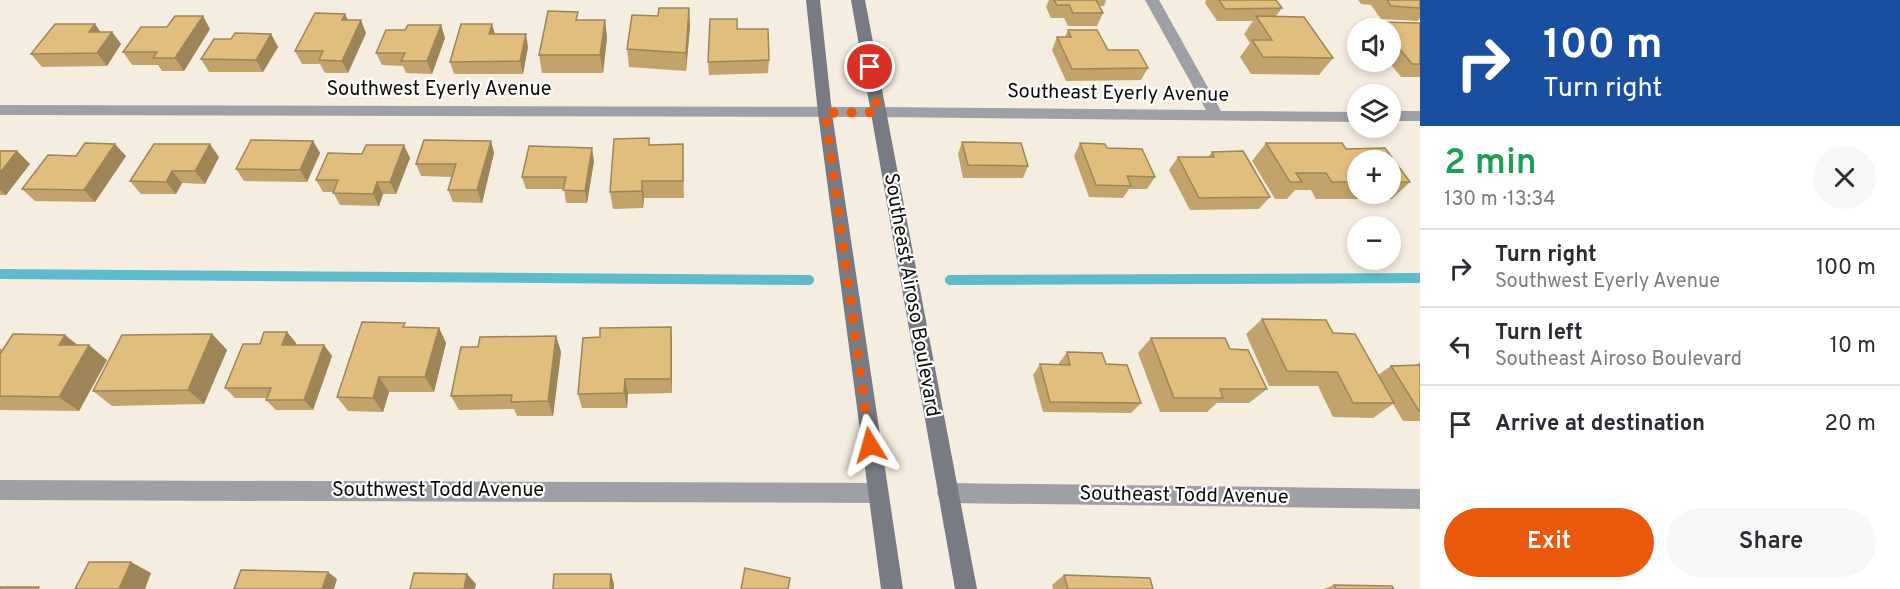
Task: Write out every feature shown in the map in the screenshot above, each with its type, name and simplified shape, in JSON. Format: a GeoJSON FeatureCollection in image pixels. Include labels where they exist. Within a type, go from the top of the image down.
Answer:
{"type":"FeatureCollection","features":[{"type":"Feature","properties":{"kind":"main road"},"geometry":{"type":"LineString","coordinates":[[813,0],[825,113],[892,589]]}},
{"type":"Feature","properties":{"kind":"main road","name":"Southeast Airoso Boulevard"},"geometry":{"type":"LineString","coordinates":[[858,0],[966,589]]}},
{"type":"Feature","properties":{"kind":"street"},"geometry":{"type":"LineString","coordinates":[[1152,0],[1217,117]]}},
{"type":"Feature","properties":{"kind":"street","name":"Southwest Eyerly Avenue"},"geometry":{"type":"LineString","coordinates":[[0,110],[878,112]]}},
{"type":"Feature","properties":{"kind":"street","name":"Southeast Eyerly Avenue"},"geometry":{"type":"LineString","coordinates":[[878,112],[1347,117]]}},
{"type":"Feature","properties":{"kind":"street"},"geometry":{"type":"LineString","coordinates":[[1401,117],[1420,116]]}},
{"type":"Feature","properties":{"kind":"street","name":"Southwest Todd Avenue"},"geometry":{"type":"LineString","coordinates":[[0,490],[877,493]]}},
{"type":"Feature","properties":{"kind":"street","name":"Southeast Todd Avenue"},"geometry":{"type":"LineString","coordinates":[[948,493],[1420,499]]}},
{"type":"Feature","properties":{"kind":"building"},"geometry":{"type":"Polygon","coordinates":[[[1054,0],[1096,0],[1103,13],[1073,13],[1069,5],[1057,5],[1054,0]]]}},
{"type":"Feature","properties":{"kind":"building"},"geometry":{"type":"Polygon","coordinates":[[[1219,0],[1276,0],[1282,8],[1225,9],[1219,0]]]}},
{"type":"Feature","properties":{"kind":"building"},"geometry":{"type":"Polygon","coordinates":[[[1387,0],[1420,0],[1420,8],[1391,6],[1387,0]]]}},
{"type":"Feature","properties":{"kind":"building"},"geometry":{"type":"Polygon","coordinates":[[[659,8],[689,8],[686,53],[627,49],[632,15],[658,16],[659,8]]]}},
{"type":"Feature","properties":{"kind":"building"},"geometry":{"type":"Polygon","coordinates":[[[548,11],[578,12],[576,20],[605,20],[600,55],[539,55],[548,11]]]}},
{"type":"Feature","properties":{"kind":"building"},"geometry":{"type":"Polygon","coordinates":[[[315,13],[345,14],[342,20],[361,20],[342,61],[319,60],[323,51],[295,51],[315,13]]]}},
{"type":"Feature","properties":{"kind":"building"},"geometry":{"type":"Polygon","coordinates":[[[175,16],[203,16],[175,58],[153,58],[157,52],[123,52],[141,27],[167,27],[175,16]]]}},
{"type":"Feature","properties":{"kind":"building"},"geometry":{"type":"Polygon","coordinates":[[[1256,16],[1304,17],[1333,58],[1263,57],[1252,40],[1272,40],[1256,16]]]}},
{"type":"Feature","properties":{"kind":"building"},"geometry":{"type":"Polygon","coordinates":[[[710,19],[737,19],[737,29],[768,29],[769,60],[708,62],[710,19]]]}},
{"type":"Feature","properties":{"kind":"building"},"geometry":{"type":"Polygon","coordinates":[[[1401,23],[1420,23],[1420,64],[1412,64],[1401,50],[1401,23]]]}},
{"type":"Feature","properties":{"kind":"building"},"geometry":{"type":"Polygon","coordinates":[[[55,24],[95,24],[89,32],[112,32],[97,53],[31,54],[55,24]]]}},
{"type":"Feature","properties":{"kind":"building"},"geometry":{"type":"Polygon","coordinates":[[[461,24],[492,24],[489,34],[526,34],[520,61],[450,62],[461,24]]]}},
{"type":"Feature","properties":{"kind":"building"},"geometry":{"type":"Polygon","coordinates":[[[408,25],[441,25],[427,61],[401,61],[405,53],[376,53],[386,30],[405,30],[408,25]]]}},
{"type":"Feature","properties":{"kind":"building"},"geometry":{"type":"Polygon","coordinates":[[[1068,30],[1097,30],[1108,50],[1138,50],[1148,68],[1072,69],[1057,37],[1071,37],[1068,30]]]}},
{"type":"Feature","properties":{"kind":"building"},"geometry":{"type":"Polygon","coordinates":[[[235,33],[271,34],[256,60],[201,59],[214,39],[231,39],[235,33]]]}},
{"type":"Feature","properties":{"kind":"building"},"geometry":{"type":"Polygon","coordinates":[[[649,138],[649,145],[683,144],[683,181],[642,181],[642,191],[610,192],[614,139],[649,138]]]}},
{"type":"Feature","properties":{"kind":"building"},"geometry":{"type":"Polygon","coordinates":[[[251,140],[313,141],[300,170],[236,169],[251,140]]]}},
{"type":"Feature","properties":{"kind":"building"},"geometry":{"type":"Polygon","coordinates":[[[424,140],[491,141],[477,190],[448,190],[456,164],[416,164],[424,140]]]}},
{"type":"Feature","properties":{"kind":"building"},"geometry":{"type":"Polygon","coordinates":[[[962,142],[1021,143],[1028,166],[968,165],[962,142]]]}},
{"type":"Feature","properties":{"kind":"building"},"geometry":{"type":"Polygon","coordinates":[[[85,143],[115,144],[84,190],[22,189],[48,155],[76,156],[85,143]]]}},
{"type":"Feature","properties":{"kind":"building"},"geometry":{"type":"Polygon","coordinates":[[[1080,143],[1105,144],[1107,148],[1142,149],[1155,177],[1127,176],[1131,186],[1096,185],[1080,143]]]}},
{"type":"Feature","properties":{"kind":"building"},"geometry":{"type":"Polygon","coordinates":[[[1266,143],[1342,143],[1346,149],[1385,148],[1386,150],[1347,150],[1347,182],[1332,182],[1326,173],[1296,173],[1302,182],[1290,182],[1266,143]]]}},
{"type":"Feature","properties":{"kind":"building"},"geometry":{"type":"Polygon","coordinates":[[[154,144],[210,144],[195,171],[172,171],[166,182],[130,181],[154,144]]]}},
{"type":"Feature","properties":{"kind":"building"},"geometry":{"type":"Polygon","coordinates":[[[366,145],[404,145],[390,182],[377,182],[373,194],[333,193],[338,180],[316,180],[328,153],[362,154],[366,145]]]}},
{"type":"Feature","properties":{"kind":"building"},"geometry":{"type":"Polygon","coordinates":[[[529,146],[592,148],[585,191],[563,190],[566,177],[522,177],[529,146]]]}},
{"type":"Feature","properties":{"kind":"building"},"geometry":{"type":"Polygon","coordinates":[[[0,151],[17,151],[0,173],[0,151]]]}},
{"type":"Feature","properties":{"kind":"building"},"geometry":{"type":"Polygon","coordinates":[[[1243,151],[1270,197],[1199,198],[1178,157],[1214,157],[1212,152],[1243,151]]]}},
{"type":"Feature","properties":{"kind":"building"},"geometry":{"type":"Polygon","coordinates":[[[1401,170],[1410,182],[1401,182],[1401,170]]]}},
{"type":"Feature","properties":{"kind":"building"},"geometry":{"type":"Polygon","coordinates":[[[1262,319],[1326,320],[1333,333],[1355,334],[1394,403],[1353,403],[1337,372],[1287,371],[1262,319]]]}},
{"type":"Feature","properties":{"kind":"building"},"geometry":{"type":"Polygon","coordinates":[[[362,322],[405,323],[403,327],[439,328],[425,377],[379,377],[373,398],[337,397],[362,322]]]}},
{"type":"Feature","properties":{"kind":"building"},"geometry":{"type":"Polygon","coordinates":[[[671,327],[671,379],[625,379],[624,393],[578,394],[583,338],[600,337],[600,328],[671,327]]]}},
{"type":"Feature","properties":{"kind":"building"},"geometry":{"type":"Polygon","coordinates":[[[264,332],[287,332],[282,345],[324,345],[304,400],[266,400],[271,388],[225,388],[243,344],[260,344],[264,332]]]}},
{"type":"Feature","properties":{"kind":"building"},"geometry":{"type":"Polygon","coordinates":[[[13,334],[65,335],[59,345],[89,345],[59,397],[0,396],[0,354],[13,334]]]}},
{"type":"Feature","properties":{"kind":"building"},"geometry":{"type":"Polygon","coordinates":[[[212,334],[188,390],[93,391],[122,335],[212,334]]]}},
{"type":"Feature","properties":{"kind":"building"},"geometry":{"type":"Polygon","coordinates":[[[556,336],[548,401],[511,402],[512,395],[451,396],[461,347],[478,347],[480,337],[556,336]]]}},
{"type":"Feature","properties":{"kind":"building"},"geometry":{"type":"Polygon","coordinates":[[[1151,338],[1225,338],[1230,349],[1248,350],[1267,389],[1220,389],[1223,398],[1174,398],[1151,338]]]}},
{"type":"Feature","properties":{"kind":"building"},"geometry":{"type":"Polygon","coordinates":[[[1067,352],[1102,353],[1106,364],[1127,365],[1141,403],[1050,402],[1040,364],[1070,365],[1067,352]]]}},
{"type":"Feature","properties":{"kind":"building"},"geometry":{"type":"Polygon","coordinates":[[[1420,365],[1420,411],[1419,411],[1391,366],[1420,365]]]}},
{"type":"Feature","properties":{"kind":"building"},"geometry":{"type":"Polygon","coordinates":[[[89,562],[131,562],[119,589],[75,589],[89,562]]]}},
{"type":"Feature","properties":{"kind":"building"},"geometry":{"type":"Polygon","coordinates":[[[745,568],[790,578],[788,589],[741,589],[745,568]]]}},
{"type":"Feature","properties":{"kind":"building"},"geometry":{"type":"Polygon","coordinates":[[[241,570],[328,572],[322,589],[234,589],[241,570]]]}},
{"type":"Feature","properties":{"kind":"building"},"geometry":{"type":"Polygon","coordinates":[[[414,573],[467,574],[464,589],[410,589],[414,573]]]}},
{"type":"Feature","properties":{"kind":"building"},"geometry":{"type":"Polygon","coordinates":[[[554,574],[611,574],[610,589],[553,589],[554,574]]]}},
{"type":"Feature","properties":{"kind":"building"},"geometry":{"type":"Polygon","coordinates":[[[1064,575],[1150,578],[1153,589],[1068,589],[1064,575]]]}},
{"type":"Feature","properties":{"kind":"building"},"geometry":{"type":"Polygon","coordinates":[[[1334,585],[1392,586],[1394,589],[1336,589],[1334,585]]]}},
{"type":"Feature","properties":{"kind":"building"},"geometry":{"type":"Polygon","coordinates":[[[0,587],[39,587],[38,589],[0,589],[0,587]]]}},
{"type":"Feature","properties":{"kind":"waterway"},"geometry":{"type":"LineString","coordinates":[[0,274],[809,280]]}},
{"type":"Feature","properties":{"kind":"waterway"},"geometry":{"type":"LineString","coordinates":[[950,280],[1420,278]]}},
{"type":"Feature","properties":{"kind":"route"},"geometry":{"type":"LineString","coordinates":[[870,67],[878,112],[825,113],[870,445]]}}]}
